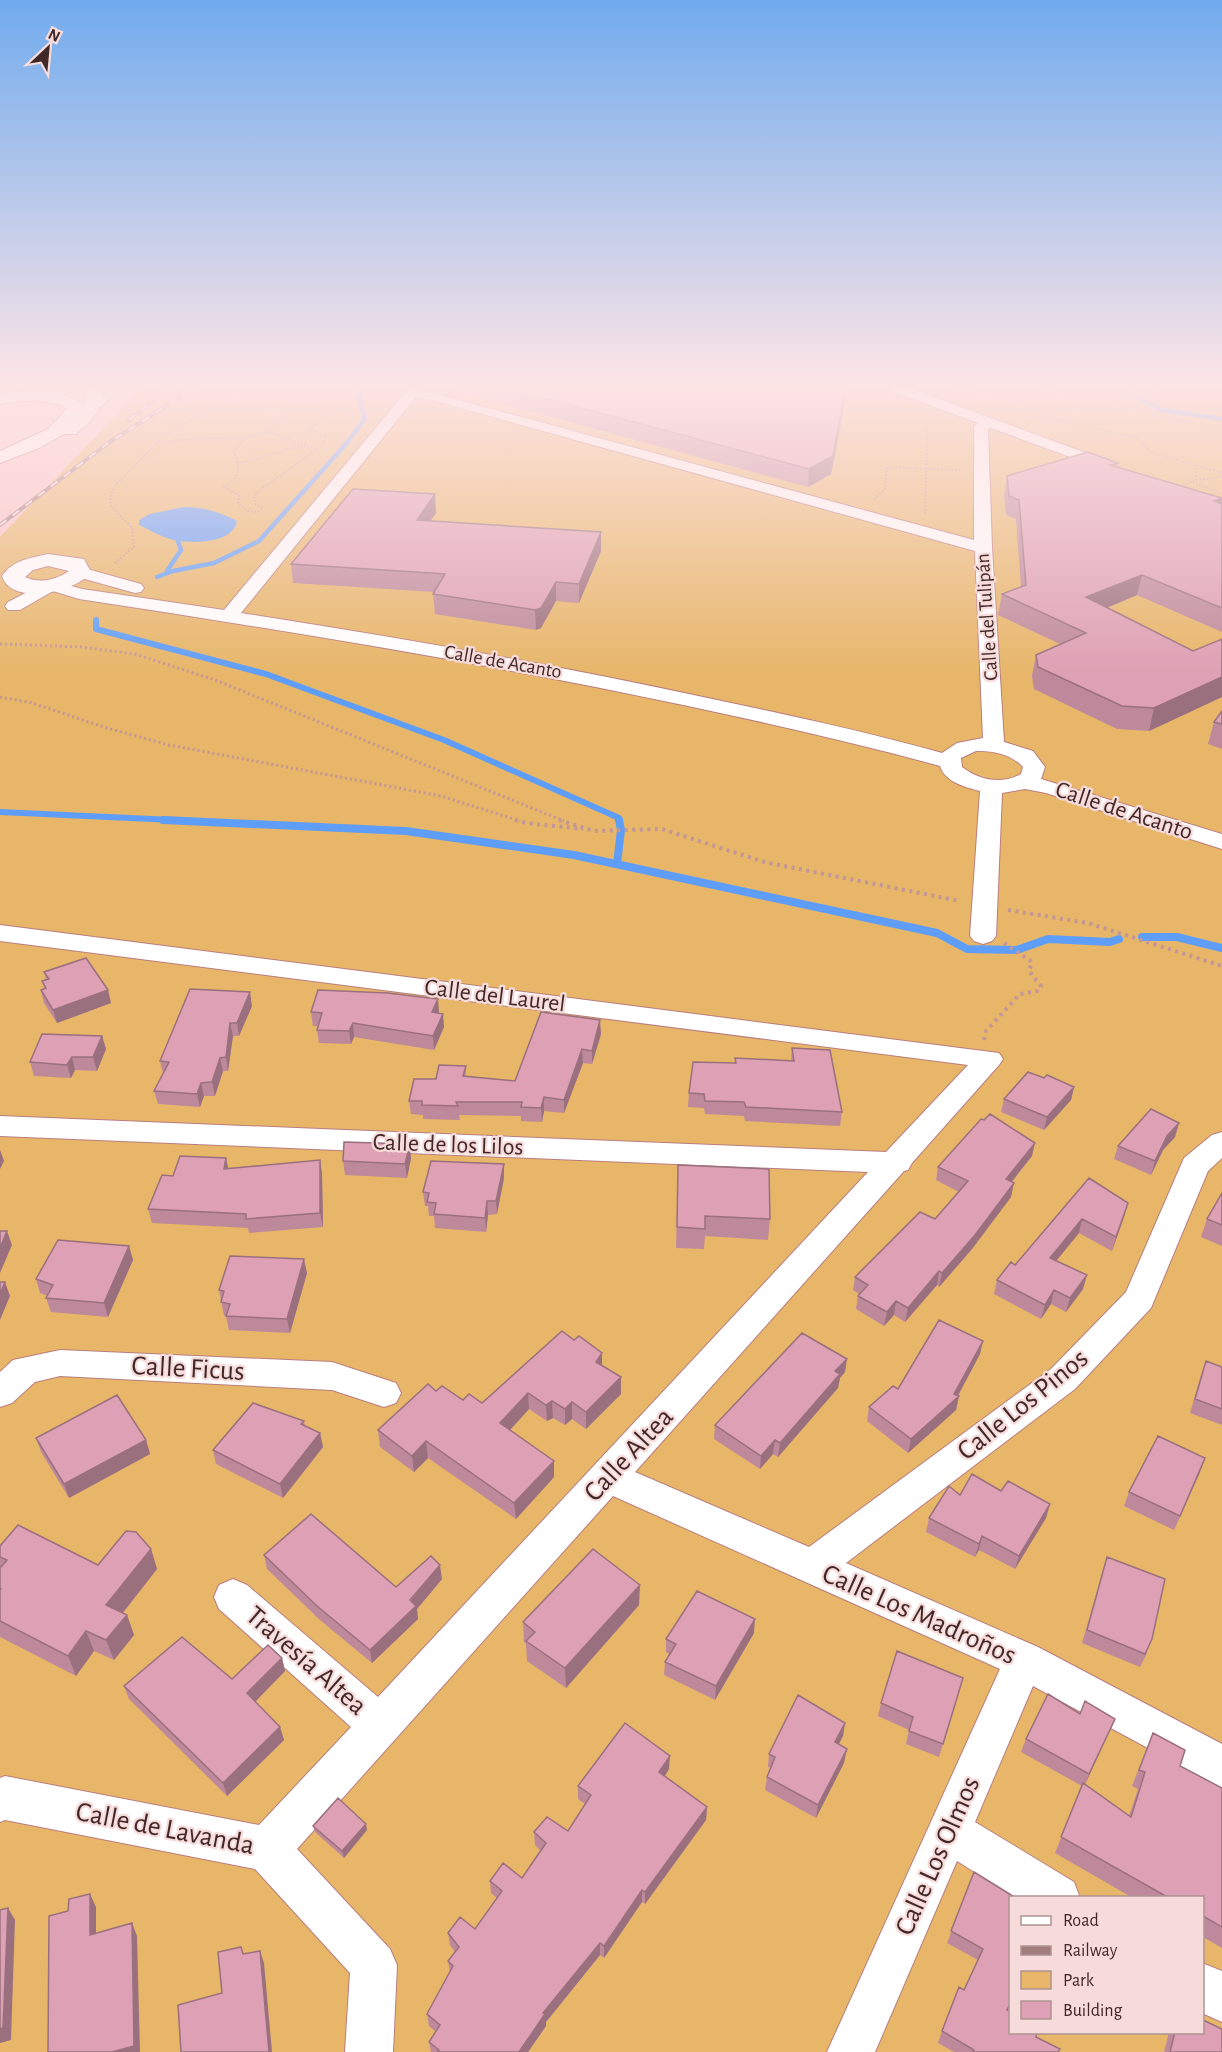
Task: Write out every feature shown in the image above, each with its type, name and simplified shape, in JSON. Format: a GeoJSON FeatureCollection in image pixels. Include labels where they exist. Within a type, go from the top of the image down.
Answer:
{"type":"FeatureCollection","features":[{"type":"Feature","properties":{"kind":"street"},"geometry":{"type":"LineString","coordinates":[[234,611],[338,484]]}},
{"type":"Feature","properties":{"kind":"street"},"geometry":{"type":"LineString","coordinates":[[750,484],[982,548]]}},
{"type":"Feature","properties":{"kind":"street","name":"Calle del Tulipán"},"geometry":{"type":"LineString","coordinates":[[981,484],[982,548],[994,745]]}},
{"type":"Feature","properties":{"kind":"street"},"geometry":{"type":"LineString","coordinates":[[1158,484],[1172,489]]}},
{"type":"Feature","properties":{"kind":"street"},"geometry":{"type":"LineString","coordinates":[[0,621],[14,606],[51,585],[67,581],[80,572],[76,564],[59,560],[13,573]]}},
{"type":"Feature","properties":{"kind":"street","name":"Calle de Acanto"},"geometry":{"type":"LineString","coordinates":[[80,572],[142,590],[234,611],[580,676],[955,756]]}},
{"type":"Feature","properties":{"kind":"street"},"geometry":{"type":"LineString","coordinates":[[13,573],[51,585]]}},
{"type":"Feature","properties":{"kind":"street"},"geometry":{"type":"LineString","coordinates":[[13,573],[14,606]]}},
{"type":"Feature","properties":{"kind":"street","name":"Calle de Acanto"},"geometry":{"type":"LineString","coordinates":[[51,585],[79,594],[234,611]]}},
{"type":"Feature","properties":{"kind":"street"},"geometry":{"type":"LineString","coordinates":[[994,745],[1025,756],[1030,774],[1015,785],[991,786],[966,780],[951,769],[955,756],[970,746],[994,745]]}},
{"type":"Feature","properties":{"kind":"street","name":"Calle de Acanto"},"geometry":{"type":"LineString","coordinates":[[1030,774],[1222,826]]}},
{"type":"Feature","properties":{"kind":"street","name":"Calle de Acanto"},"geometry":{"type":"LineString","coordinates":[[1030,774],[1052,788],[1222,843]]}},
{"type":"Feature","properties":{"kind":"street"},"geometry":{"type":"LineString","coordinates":[[983,936],[991,786]]}},
{"type":"Feature","properties":{"kind":"street","name":"Calle del Laurel"},"geometry":{"type":"LineString","coordinates":[[0,933],[989,1059]]}},
{"type":"Feature","properties":{"kind":"street","name":"Calle Altea"},"geometry":{"type":"LineString","coordinates":[[267,1849],[897,1163],[989,1059]]}},
{"type":"Feature","properties":{"kind":"street","name":"Calle de los Lilos"},"geometry":{"type":"LineString","coordinates":[[0,1126],[897,1163]]}},
{"type":"Feature","properties":{"kind":"street","name":"Calle Los Pinos"},"geometry":{"type":"LineString","coordinates":[[811,1568],[1063,1379],[1139,1299],[1195,1165],[1222,1142]]}},
{"type":"Feature","properties":{"kind":"street","name":"Calle Ficus"},"geometry":{"type":"LineString","coordinates":[[0,1394],[25,1370],[60,1363],[332,1376],[384,1393]]}},
{"type":"Feature","properties":{"kind":"street","name":"Calle Los Madroños"},"geometry":{"type":"LineString","coordinates":[[609,1477],[1024,1660],[1222,1764]]}},
{"type":"Feature","properties":{"kind":"street","name":"Travesía Altea"},"geometry":{"type":"LineString","coordinates":[[233,1597],[379,1725]]}},
{"type":"Feature","properties":{"kind":"street","name":"Calle Los Olmos"},"geometry":{"type":"LineString","coordinates":[[851,2052],[1024,1660]]}},
{"type":"Feature","properties":{"kind":"street","name":"Calle de Lavanda"},"geometry":{"type":"LineString","coordinates":[[0,1800],[5,1798],[267,1849],[374,1965],[369,2052]]}},
{"type":"Feature","properties":{"kind":"street"},"geometry":{"type":"LineString","coordinates":[[949,1831],[1055,1896]]}},
{"type":"Feature","properties":{"kind":"street"},"geometry":{"type":"LineString","coordinates":[[1204,1987],[1222,1998]]}},
{"type":"Feature","properties":{"kind":"path"},"geometry":{"type":"LineString","coordinates":[[107,570],[134,547],[136,534],[131,525],[111,507],[110,495],[117,484]]}},
{"type":"Feature","properties":{"kind":"path"},"geometry":{"type":"LineString","coordinates":[[228,484],[224,487],[239,495],[238,504],[242,508],[258,512],[263,508],[255,504],[254,496],[266,484]]}},
{"type":"Feature","properties":{"kind":"path"},"geometry":{"type":"LineString","coordinates":[[871,502],[885,489],[885,484]]}},
{"type":"Feature","properties":{"kind":"path"},"geometry":{"type":"LineString","coordinates":[[925,515],[926,484]]}},
{"type":"Feature","properties":{"kind":"path"},"geometry":{"type":"LineString","coordinates":[[1172,489],[1186,484]]}},
{"type":"Feature","properties":{"kind":"path"},"geometry":{"type":"LineString","coordinates":[[1200,484],[1222,494]]}},
{"type":"Feature","properties":{"kind":"path"},"geometry":{"type":"LineString","coordinates":[[0,644],[81,647],[135,654],[214,680],[543,814],[594,831]]}},
{"type":"Feature","properties":{"kind":"path"},"geometry":{"type":"LineString","coordinates":[[0,697],[32,703],[107,728],[169,744],[441,796],[526,823],[594,831],[662,829],[764,862],[984,906],[1088,923],[1222,966]]}},
{"type":"Feature","properties":{"kind":"path"},"geometry":{"type":"LineString","coordinates":[[983,936],[1017,950],[1032,962],[1029,971],[1041,986],[1037,991],[1020,994],[986,1031],[981,1047],[989,1059]]}},
{"type":"Feature","properties":{"kind":"green space"},"geometry":{"type":"Polygon","coordinates":[[[51,484],[1222,484],[1222,2052],[0,2052],[0,537],[51,484]]]}},
{"type":"Feature","properties":{"kind":"water"},"geometry":{"type":"Polygon","coordinates":[[[184,507],[212,511],[237,521],[234,529],[227,535],[219,539],[198,542],[170,539],[139,525],[139,520],[150,514],[184,507]]]}},
{"type":"Feature","properties":{"kind":"building"},"geometry":{"type":"Polygon","coordinates":[[[1008,484],[1174,484],[1222,498],[1214,501],[1222,504],[1222,608],[1142,575],[1086,597],[1193,651],[1222,639],[1222,677],[1154,708],[1122,706],[1038,667],[1036,655],[1086,633],[1002,594],[1026,585],[1019,500],[1009,496],[1008,484]]]}},
{"type":"Feature","properties":{"kind":"building"},"geometry":{"type":"Polygon","coordinates":[[[353,489],[435,494],[417,520],[601,532],[579,584],[556,582],[541,608],[535,610],[433,594],[445,574],[291,564],[353,489]]]}},
{"type":"Feature","properties":{"kind":"building"},"geometry":{"type":"Polygon","coordinates":[[[1222,711],[1222,724],[1214,722],[1222,711]]]}},
{"type":"Feature","properties":{"kind":"building"},"geometry":{"type":"Polygon","coordinates":[[[86,958],[108,990],[53,1010],[41,990],[46,988],[42,981],[49,979],[44,972],[86,958]]]}},
{"type":"Feature","properties":{"kind":"building"},"geometry":{"type":"Polygon","coordinates":[[[190,989],[250,992],[237,1023],[230,1023],[226,1057],[220,1058],[212,1082],[201,1083],[197,1094],[154,1091],[169,1062],[160,1061],[190,989]]]}},
{"type":"Feature","properties":{"kind":"building"},"geometry":{"type":"Polygon","coordinates":[[[318,990],[388,993],[438,999],[432,1012],[443,1014],[433,1036],[353,1023],[349,1031],[317,1030],[322,1013],[311,1012],[318,990]]]}},
{"type":"Feature","properties":{"kind":"building"},"geometry":{"type":"Polygon","coordinates":[[[541,1012],[600,1020],[592,1051],[582,1049],[564,1100],[544,1097],[541,1108],[521,1107],[522,1102],[456,1102],[458,1106],[422,1105],[422,1101],[409,1101],[414,1079],[436,1079],[439,1065],[466,1066],[463,1076],[515,1081],[541,1012]]]}},
{"type":"Feature","properties":{"kind":"building"},"geometry":{"type":"Polygon","coordinates":[[[42,1034],[102,1036],[93,1057],[72,1057],[67,1065],[30,1062],[42,1034]]]}},
{"type":"Feature","properties":{"kind":"building"},"geometry":{"type":"Polygon","coordinates":[[[792,1048],[830,1050],[842,1112],[746,1107],[744,1102],[705,1101],[704,1094],[689,1093],[693,1062],[736,1063],[735,1058],[794,1061],[792,1048]]]}},
{"type":"Feature","properties":{"kind":"building"},"geometry":{"type":"Polygon","coordinates":[[[1028,1072],[1044,1078],[1047,1075],[1074,1087],[1047,1117],[1004,1099],[1028,1072]]]}},
{"type":"Feature","properties":{"kind":"building"},"geometry":{"type":"Polygon","coordinates":[[[1151,1109],[1179,1123],[1167,1136],[1155,1161],[1118,1146],[1151,1109]]]}},
{"type":"Feature","properties":{"kind":"building"},"geometry":{"type":"Polygon","coordinates":[[[990,1114],[1035,1143],[1006,1179],[1014,1183],[975,1235],[942,1273],[939,1271],[908,1308],[896,1301],[887,1312],[858,1296],[868,1285],[855,1277],[920,1212],[935,1219],[968,1181],[938,1167],[981,1119],[984,1120],[990,1114]]]}},
{"type":"Feature","properties":{"kind":"building"},"geometry":{"type":"Polygon","coordinates":[[[344,1142],[410,1144],[405,1164],[343,1161],[344,1142]]]}},
{"type":"Feature","properties":{"kind":"building"},"geometry":{"type":"Polygon","coordinates":[[[180,1156],[226,1158],[224,1169],[320,1160],[320,1213],[246,1219],[246,1214],[148,1209],[162,1175],[173,1176],[180,1156]]]}},
{"type":"Feature","properties":{"kind":"building"},"geometry":{"type":"Polygon","coordinates":[[[431,1161],[504,1164],[496,1201],[487,1201],[485,1218],[434,1214],[436,1203],[427,1202],[429,1193],[423,1192],[431,1161]]]}},
{"type":"Feature","properties":{"kind":"building"},"geometry":{"type":"Polygon","coordinates":[[[678,1165],[769,1169],[770,1219],[705,1216],[705,1229],[677,1227],[678,1165]]]}},
{"type":"Feature","properties":{"kind":"building"},"geometry":{"type":"Polygon","coordinates":[[[1089,1178],[1128,1203],[1116,1237],[1082,1219],[1050,1258],[1087,1275],[1070,1298],[1054,1290],[1045,1305],[997,1280],[1011,1262],[1015,1265],[1089,1178]]]}},
{"type":"Feature","properties":{"kind":"building"},"geometry":{"type":"Polygon","coordinates":[[[1222,1193],[1222,1225],[1207,1219],[1222,1193]]]}},
{"type":"Feature","properties":{"kind":"building"},"geometry":{"type":"Polygon","coordinates":[[[0,1231],[7,1231],[0,1248],[0,1231]]]}},
{"type":"Feature","properties":{"kind":"building"},"geometry":{"type":"Polygon","coordinates":[[[58,1240],[129,1246],[104,1303],[46,1298],[53,1285],[36,1279],[58,1240]]]}},
{"type":"Feature","properties":{"kind":"building"},"geometry":{"type":"Polygon","coordinates":[[[230,1256],[304,1259],[287,1319],[226,1316],[230,1304],[221,1302],[224,1291],[219,1290],[230,1256]]]}},
{"type":"Feature","properties":{"kind":"building"},"geometry":{"type":"Polygon","coordinates":[[[0,1282],[5,1282],[0,1294],[0,1282]]]}},
{"type":"Feature","properties":{"kind":"building"},"geometry":{"type":"Polygon","coordinates":[[[939,1320],[983,1341],[954,1394],[959,1396],[911,1439],[869,1407],[893,1386],[898,1389],[939,1320]]]}},
{"type":"Feature","properties":{"kind":"building"},"geometry":{"type":"Polygon","coordinates":[[[562,1331],[574,1340],[579,1336],[602,1353],[596,1362],[621,1377],[586,1412],[572,1402],[565,1409],[552,1401],[546,1405],[528,1393],[500,1423],[554,1461],[514,1503],[426,1441],[412,1456],[378,1430],[428,1384],[436,1391],[442,1386],[463,1400],[469,1394],[482,1403],[562,1331]]]}},
{"type":"Feature","properties":{"kind":"building"},"geometry":{"type":"Polygon","coordinates":[[[802,1333],[847,1359],[835,1371],[840,1374],[780,1443],[775,1440],[761,1456],[715,1425],[802,1333]]]}},
{"type":"Feature","properties":{"kind":"building"},"geometry":{"type":"Polygon","coordinates":[[[1206,1361],[1222,1367],[1222,1409],[1195,1399],[1206,1361]]]}},
{"type":"Feature","properties":{"kind":"building"},"geometry":{"type":"Polygon","coordinates":[[[117,1395],[146,1440],[64,1484],[36,1438],[117,1395]]]}},
{"type":"Feature","properties":{"kind":"building"},"geometry":{"type":"Polygon","coordinates":[[[253,1403],[304,1421],[301,1424],[320,1433],[280,1484],[213,1450],[253,1403]]]}},
{"type":"Feature","properties":{"kind":"building"},"geometry":{"type":"Polygon","coordinates":[[[1158,1436],[1205,1458],[1180,1516],[1129,1492],[1158,1436]]]}},
{"type":"Feature","properties":{"kind":"building"},"geometry":{"type":"Polygon","coordinates":[[[972,1474],[1001,1491],[1008,1481],[1050,1504],[1019,1556],[982,1536],[979,1544],[929,1518],[949,1486],[960,1495],[972,1474]]]}},
{"type":"Feature","properties":{"kind":"building"},"geometry":{"type":"Polygon","coordinates":[[[311,1514],[396,1587],[431,1556],[440,1565],[410,1600],[416,1606],[370,1650],[317,1606],[264,1555],[311,1514]]]}},
{"type":"Feature","properties":{"kind":"building"},"geometry":{"type":"Polygon","coordinates":[[[18,1525],[98,1565],[126,1531],[136,1532],[151,1549],[106,1605],[127,1615],[106,1640],[86,1631],[68,1656],[0,1621],[0,1568],[7,1560],[0,1557],[0,1546],[18,1525]]]}},
{"type":"Feature","properties":{"kind":"building"},"geometry":{"type":"Polygon","coordinates":[[[593,1549],[640,1585],[565,1668],[526,1641],[535,1632],[523,1622],[593,1549]]]}},
{"type":"Feature","properties":{"kind":"building"},"geometry":{"type":"Polygon","coordinates":[[[1107,1557],[1165,1579],[1152,1639],[1145,1654],[1087,1630],[1107,1557]]]}},
{"type":"Feature","properties":{"kind":"building"},"geometry":{"type":"Polygon","coordinates":[[[697,1591],[755,1619],[716,1686],[665,1662],[676,1644],[666,1639],[697,1591]]]}},
{"type":"Feature","properties":{"kind":"building"},"geometry":{"type":"Polygon","coordinates":[[[182,1637],[232,1679],[268,1645],[282,1658],[247,1693],[280,1727],[223,1783],[124,1686],[182,1637]]]}},
{"type":"Feature","properties":{"kind":"building"},"geometry":{"type":"Polygon","coordinates":[[[897,1651],[963,1678],[943,1744],[909,1731],[913,1717],[881,1703],[897,1651]]]}},
{"type":"Feature","properties":{"kind":"building"},"geometry":{"type":"Polygon","coordinates":[[[1048,1694],[1080,1714],[1085,1701],[1115,1719],[1089,1774],[1026,1739],[1048,1694]]]}},
{"type":"Feature","properties":{"kind":"building"},"geometry":{"type":"Polygon","coordinates":[[[798,1695],[845,1723],[835,1742],[847,1749],[818,1805],[767,1777],[775,1757],[769,1754],[798,1695]]]}},
{"type":"Feature","properties":{"kind":"building"},"geometry":{"type":"Polygon","coordinates":[[[625,1723],[670,1756],[659,1772],[707,1807],[645,1892],[642,1890],[604,1946],[600,1943],[543,2013],[545,2014],[519,2052],[437,2052],[439,2050],[429,2042],[440,2025],[427,2014],[453,1966],[448,1961],[459,1947],[448,1933],[460,1917],[475,1929],[502,1891],[490,1881],[503,1863],[522,1878],[546,1843],[534,1832],[547,1817],[568,1831],[591,1795],[578,1786],[625,1723]]]}},
{"type":"Feature","properties":{"kind":"building"},"geometry":{"type":"Polygon","coordinates":[[[1153,1733],[1185,1750],[1180,1766],[1222,1788],[1222,1927],[1204,1917],[1204,1896],[1165,1896],[1061,1837],[1083,1783],[1131,1817],[1145,1772],[1139,1770],[1153,1733]]]}},
{"type":"Feature","properties":{"kind":"building"},"geometry":{"type":"Polygon","coordinates":[[[338,1798],[366,1824],[342,1851],[313,1826],[338,1798]]]}},
{"type":"Feature","properties":{"kind":"building"},"geometry":{"type":"Polygon","coordinates":[[[974,1872],[1013,1896],[1009,1896],[1009,2006],[1007,2010],[1009,2011],[1009,2034],[1037,2034],[1036,2037],[1060,2049],[1058,2052],[973,2052],[974,2050],[942,2031],[959,1987],[964,1990],[983,1949],[951,1931],[974,1872]]]}},
{"type":"Feature","properties":{"kind":"building"},"geometry":{"type":"Polygon","coordinates":[[[90,1894],[90,1935],[132,1923],[134,2046],[112,2052],[48,2052],[49,1916],[68,1911],[69,1899],[90,1894]]]}},
{"type":"Feature","properties":{"kind":"building"},"geometry":{"type":"Polygon","coordinates":[[[8,1908],[3,2028],[0,2029],[0,1910],[8,1908]]]}},
{"type":"Feature","properties":{"kind":"building"},"geometry":{"type":"Polygon","coordinates":[[[241,1947],[243,1954],[260,1951],[269,2052],[181,2052],[178,2005],[222,1993],[218,1952],[241,1947]]]}},
{"type":"Feature","properties":{"kind":"building"},"geometry":{"type":"Polygon","coordinates":[[[1204,2020],[1222,2029],[1222,2052],[1170,2052],[1174,2034],[1204,2034],[1204,2020]]]}},
{"type":"Feature","properties":{"kind":"waterway"},"geometry":{"type":"LineString","coordinates":[[157,577],[173,571],[214,563],[259,541],[310,484]]}},
{"type":"Feature","properties":{"kind":"waterway"},"geometry":{"type":"LineString","coordinates":[[167,571],[181,550],[178,541]]}},
{"type":"Feature","properties":{"kind":"waterway"},"geometry":{"type":"LineString","coordinates":[[96,620],[96,629],[266,674],[444,740],[619,818],[620,821]]}},
{"type":"Feature","properties":{"kind":"waterway"},"geometry":{"type":"LineString","coordinates":[[0,812],[195,821]]}},
{"type":"Feature","properties":{"kind":"waterway"},"geometry":{"type":"LineString","coordinates":[[163,820],[406,831],[574,855],[937,933],[967,949],[1017,950],[1048,939],[1110,942],[1119,939]]}},
{"type":"Feature","properties":{"kind":"waterway"},"geometry":{"type":"LineString","coordinates":[[617,864],[621,830],[619,820]]}},
{"type":"Feature","properties":{"kind":"waterway"},"geometry":{"type":"LineString","coordinates":[[1142,937],[1177,937],[1222,948]]}},
{"type":"Feature","properties":{"kind":"railway"},"geometry":{"type":"LineString","coordinates":[[0,525],[54,484]]}}]}
